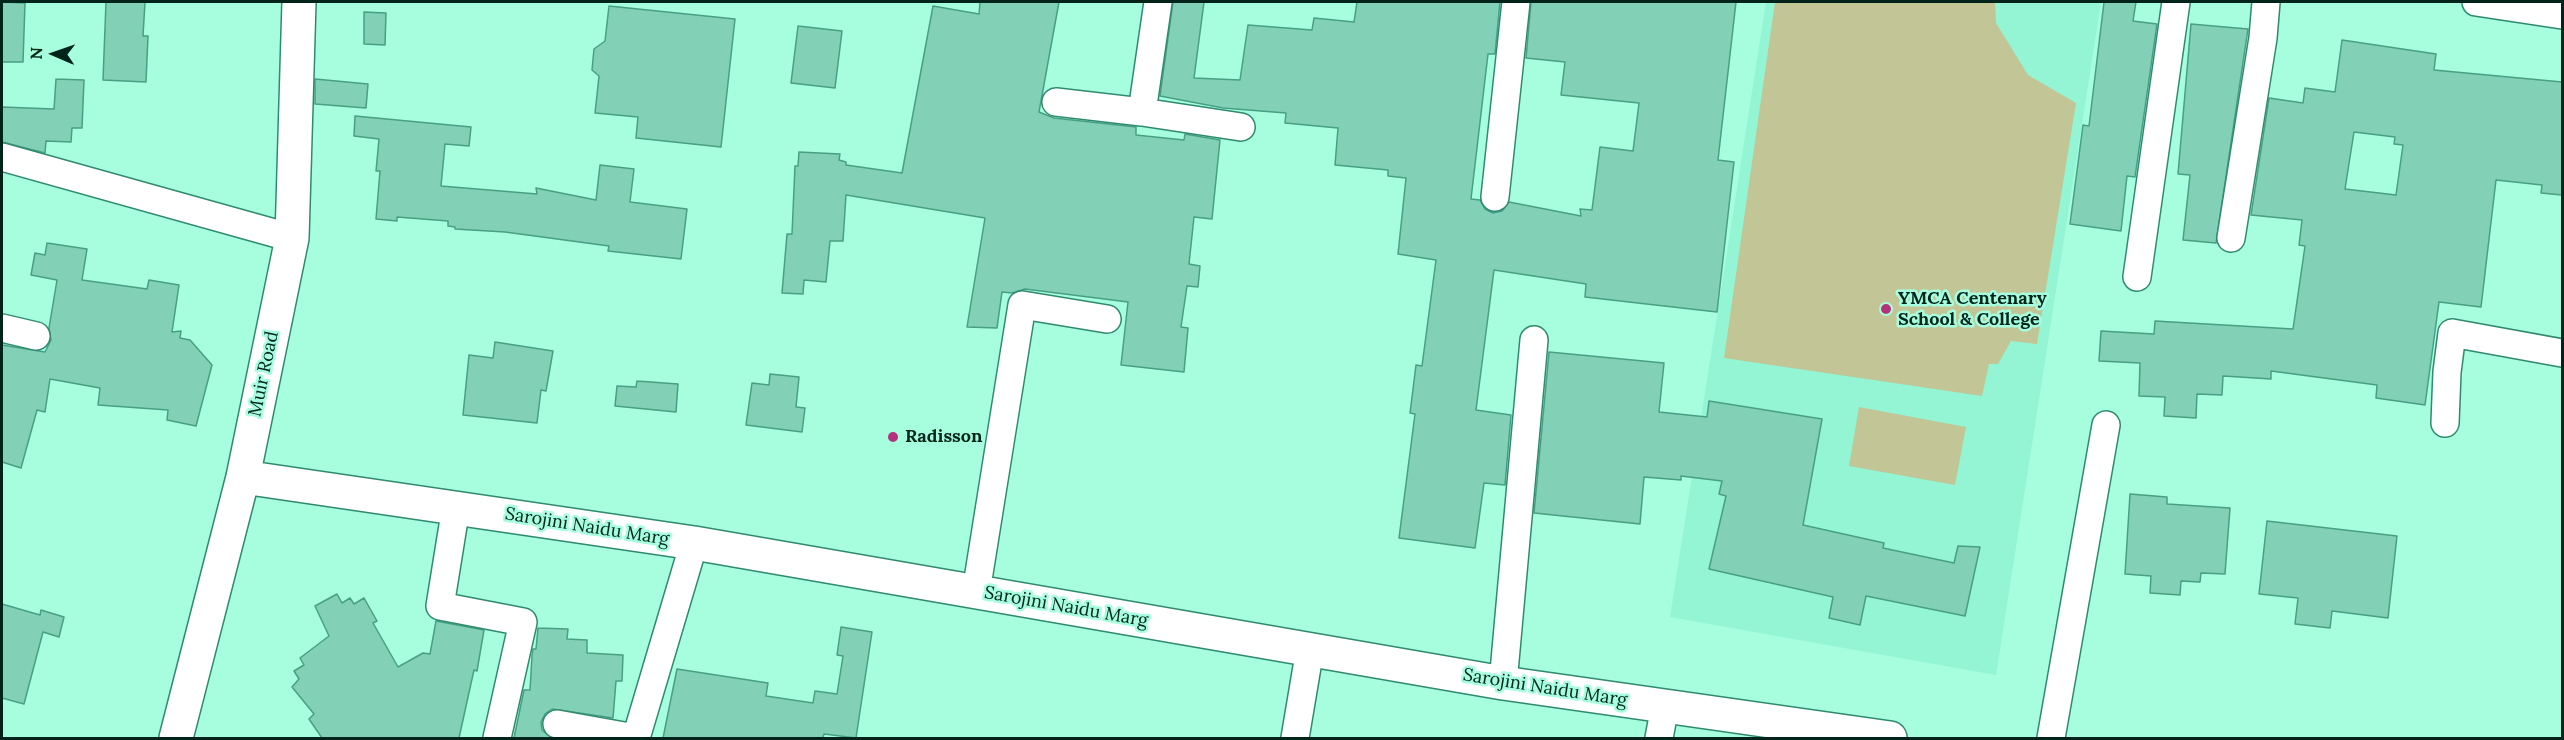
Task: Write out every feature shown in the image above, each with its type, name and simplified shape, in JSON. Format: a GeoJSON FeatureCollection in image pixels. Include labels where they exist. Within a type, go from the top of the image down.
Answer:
{"type":"FeatureCollection","features":[{"type":"Feature","properties":{"kind":"main road","name":"Muir Road"},"geometry":{"type":"LineString","coordinates":[[176,738],[243,477],[292,238],[299,2]]}},
{"type":"Feature","properties":{"kind":"main road","name":"Sarojini Naidu Marg"},"geometry":{"type":"LineString","coordinates":[[243,477],[694,543],[1503,682],[1890,738]]}},
{"type":"Feature","properties":{"kind":"street"},"geometry":{"type":"LineString","coordinates":[[1142,112],[1158,2]]}},
{"type":"Feature","properties":{"kind":"street"},"geometry":{"type":"LineString","coordinates":[[1495,197],[1516,2]]}},
{"type":"Feature","properties":{"kind":"street"},"geometry":{"type":"LineString","coordinates":[[2137,277],[2176,2]]}},
{"type":"Feature","properties":{"kind":"street"},"geometry":{"type":"LineString","coordinates":[[2231,238],[2263,38],[2266,2]]}},
{"type":"Feature","properties":{"kind":"street"},"geometry":{"type":"LineString","coordinates":[[2476,2],[2562,15]]}},
{"type":"Feature","properties":{"kind":"street"},"geometry":{"type":"LineString","coordinates":[[1056,102],[1241,127]]}},
{"type":"Feature","properties":{"kind":"street"},"geometry":{"type":"LineString","coordinates":[[2,157],[292,238]]}},
{"type":"Feature","properties":{"kind":"street"},"geometry":{"type":"LineString","coordinates":[[976,592],[1022,305],[1107,319]]}},
{"type":"Feature","properties":{"kind":"street"},"geometry":{"type":"LineString","coordinates":[[2,328],[36,336]]}},
{"type":"Feature","properties":{"kind":"street"},"geometry":{"type":"LineString","coordinates":[[2445,423],[2447,372],[2452,333],[2562,353]]}},
{"type":"Feature","properties":{"kind":"street"},"geometry":{"type":"LineString","coordinates":[[1503,682],[1534,340]]}},
{"type":"Feature","properties":{"kind":"street"},"geometry":{"type":"LineString","coordinates":[[2051,738],[2106,425]]}},
{"type":"Feature","properties":{"kind":"street"},"geometry":{"type":"LineString","coordinates":[[456,507],[440,606],[523,622],[497,738]]}},
{"type":"Feature","properties":{"kind":"street"},"geometry":{"type":"LineString","coordinates":[[557,724],[636,738],[694,543]]}},
{"type":"Feature","properties":{"kind":"street"},"geometry":{"type":"LineString","coordinates":[[1295,738],[1310,649]]}},
{"type":"Feature","properties":{"kind":"street"},"geometry":{"type":"LineString","coordinates":[[1659,738],[1665,706]]}},
{"type":"Feature","properties":{"kind":"shaded area","name":"YMCA Centenary School & College"},"geometry":{"type":"Polygon","coordinates":[[[1766,2],[2101,2],[1996,675],[1670,617],[1766,2]]]}},
{"type":"Feature","properties":{"kind":"shaded area"},"geometry":{"type":"Polygon","coordinates":[[[1775,2],[1995,2],[1996,23],[2028,75],[2076,103],[2037,344],[2011,341],[1998,364],[1989,364],[1982,396],[1724,358],[1775,2]]]}},
{"type":"Feature","properties":{"kind":"shaded area"},"geometry":{"type":"Polygon","coordinates":[[[1859,407],[1966,427],[1955,485],[1849,466],[1859,407]]]}},
{"type":"Feature","properties":{"kind":"building"},"geometry":{"type":"Polygon","coordinates":[[[2,2],[25,3],[23,62],[2,62],[2,2]]]}},
{"type":"Feature","properties":{"kind":"building"},"geometry":{"type":"Polygon","coordinates":[[[106,2],[145,2],[143,36],[148,36],[146,82],[103,80],[106,2]]]}},
{"type":"Feature","properties":{"kind":"building"},"geometry":{"type":"Polygon","coordinates":[[[980,2],[1059,2],[1039,112],[1054,118],[1136,127],[1136,135],[1184,140],[1185,134],[1220,140],[1212,219],[1194,217],[1189,264],[1200,266],[1198,287],[1187,286],[1181,327],[1188,328],[1184,372],[1121,365],[1128,302],[1025,289],[1012,293],[1002,292],[997,328],[967,327],[985,218],[846,195],[843,241],[830,241],[826,282],[804,280],[803,294],[782,293],[787,234],[792,234],[795,166],[798,166],[799,152],[840,154],[839,160],[846,162],[846,165],[902,173],[933,6],[979,14],[980,2]]]}},
{"type":"Feature","properties":{"kind":"building"},"geometry":{"type":"Polygon","coordinates":[[[1173,2],[1204,2],[1194,78],[1240,80],[1248,25],[1312,30],[1314,18],[1354,22],[1357,2],[1500,2],[1495,54],[1488,54],[1471,199],[1480,200],[1485,209],[1493,213],[1502,211],[1509,202],[1581,216],[1580,209],[1592,210],[1600,147],[1633,151],[1639,103],[1561,95],[1565,62],[1526,58],[1531,2],[1736,2],[1718,160],[1734,162],[1717,312],[1585,297],[1586,284],[1494,270],[1476,410],[1511,415],[1505,485],[1484,483],[1475,548],[1399,538],[1415,414],[1410,413],[1416,365],[1422,366],[1436,260],[1398,254],[1406,178],[1388,176],[1388,170],[1335,165],[1338,128],[1285,123],[1286,113],[1223,108],[1160,96],[1173,2]]]}},
{"type":"Feature","properties":{"kind":"building"},"geometry":{"type":"Polygon","coordinates":[[[2104,2],[2136,2],[2133,21],[2157,24],[2135,177],[2127,176],[2121,231],[2070,224],[2083,125],[2089,126],[2104,2]]]}},
{"type":"Feature","properties":{"kind":"building"},"geometry":{"type":"Polygon","coordinates":[[[609,6],[735,19],[721,147],[636,138],[638,117],[595,113],[599,76],[592,70],[594,49],[605,41],[609,6]]]}},
{"type":"Feature","properties":{"kind":"building"},"geometry":{"type":"Polygon","coordinates":[[[364,12],[386,13],[385,45],[364,44],[364,12]]]}},
{"type":"Feature","properties":{"kind":"building"},"geometry":{"type":"Polygon","coordinates":[[[2191,24],[2248,29],[2216,243],[2183,240],[2190,175],[2178,174],[2191,24]]]}},
{"type":"Feature","properties":{"kind":"building"},"geometry":{"type":"Polygon","coordinates":[[[798,26],[842,31],[835,88],[791,83],[798,26]]]}},
{"type":"Feature","properties":{"kind":"building"},"geometry":{"type":"Polygon","coordinates":[[[2342,40],[2436,54],[2434,70],[2562,82],[2562,195],[2541,193],[2542,185],[2496,180],[2481,307],[2439,302],[2425,405],[2376,398],[2377,385],[2271,371],[2271,379],[2223,376],[2222,395],[2197,394],[2196,418],[2164,416],[2165,397],[2139,396],[2140,363],[2099,361],[2101,331],[2154,334],[2155,321],[2293,329],[2305,246],[2299,245],[2302,220],[2251,215],[2269,98],[2303,103],[2305,88],[2335,92],[2342,40]],[[2354,132],[2345,189],[2396,195],[2403,145],[2394,144],[2395,137],[2354,132]]]}},
{"type":"Feature","properties":{"kind":"building"},"geometry":{"type":"Polygon","coordinates":[[[56,79],[84,80],[82,128],[72,128],[71,142],[46,141],[45,153],[2,142],[2,107],[54,109],[56,79]]]}},
{"type":"Feature","properties":{"kind":"building"},"geometry":{"type":"Polygon","coordinates":[[[315,79],[368,84],[366,108],[315,104],[315,79]]]}},
{"type":"Feature","properties":{"kind":"building"},"geometry":{"type":"Polygon","coordinates":[[[355,116],[471,127],[469,146],[445,144],[441,186],[537,194],[536,188],[596,200],[600,165],[634,169],[630,202],[687,209],[681,259],[608,251],[609,246],[505,232],[455,229],[455,227],[448,226],[448,221],[397,217],[397,221],[376,219],[380,171],[376,171],[379,139],[354,136],[355,116]]]}},
{"type":"Feature","properties":{"kind":"building"},"geometry":{"type":"Polygon","coordinates":[[[47,243],[87,249],[82,280],[147,289],[149,280],[179,285],[172,332],[181,331],[180,338],[190,340],[212,365],[196,426],[167,420],[168,410],[98,405],[100,388],[50,379],[45,412],[37,410],[21,468],[2,462],[2,345],[45,352],[51,340],[49,328],[57,280],[31,275],[35,253],[45,255],[47,243]]]}},
{"type":"Feature","properties":{"kind":"building"},"geometry":{"type":"Polygon","coordinates":[[[495,342],[553,351],[546,391],[541,390],[537,423],[463,415],[469,355],[493,358],[495,342]]]}},
{"type":"Feature","properties":{"kind":"building"},"geometry":{"type":"Polygon","coordinates":[[[1549,352],[1664,363],[1659,412],[1707,417],[1709,401],[1822,419],[1803,525],[1884,543],[1883,548],[1954,563],[1958,546],[1980,547],[1965,616],[1866,596],[1860,625],[1829,618],[1833,597],[1709,569],[1726,496],[1719,494],[1722,481],[1681,476],[1681,480],[1644,477],[1640,524],[1534,513],[1549,352]]]}},
{"type":"Feature","properties":{"kind":"building"},"geometry":{"type":"Polygon","coordinates":[[[770,374],[799,377],[796,407],[805,408],[802,432],[746,425],[752,383],[769,385],[770,374]]]}},
{"type":"Feature","properties":{"kind":"building"},"geometry":{"type":"Polygon","coordinates":[[[637,381],[678,384],[676,412],[615,406],[617,386],[636,387],[637,381]]]}},
{"type":"Feature","properties":{"kind":"building"},"geometry":{"type":"Polygon","coordinates":[[[2130,494],[2167,497],[2167,504],[2230,508],[2225,574],[2201,573],[2200,582],[2181,581],[2180,595],[2150,593],[2151,576],[2125,574],[2130,494]]]}},
{"type":"Feature","properties":{"kind":"building"},"geometry":{"type":"Polygon","coordinates":[[[2267,521],[2397,536],[2388,618],[2332,611],[2330,628],[2295,624],[2298,598],[2259,594],[2267,521]]]}},
{"type":"Feature","properties":{"kind":"building"},"geometry":{"type":"Polygon","coordinates":[[[337,594],[342,603],[350,598],[354,604],[364,598],[377,621],[373,623],[398,667],[423,653],[430,654],[436,621],[484,630],[477,671],[474,670],[459,738],[322,738],[309,719],[314,714],[292,687],[299,679],[294,671],[304,665],[300,658],[329,636],[315,606],[337,594]]]}},
{"type":"Feature","properties":{"kind":"building"},"geometry":{"type":"Polygon","coordinates":[[[2,604],[40,615],[41,610],[64,617],[59,637],[43,632],[24,704],[2,698],[2,604]]]}},
{"type":"Feature","properties":{"kind":"building"},"geometry":{"type":"Polygon","coordinates":[[[841,627],[872,632],[856,738],[824,734],[823,738],[663,738],[677,669],[768,683],[766,696],[813,703],[815,691],[837,694],[843,656],[837,655],[841,627]]]}},
{"type":"Feature","properties":{"kind":"building"},"geometry":{"type":"Polygon","coordinates":[[[538,628],[568,629],[567,639],[587,640],[587,653],[623,655],[622,681],[616,681],[613,718],[552,709],[545,714],[541,722],[542,730],[552,738],[514,738],[524,690],[530,690],[532,656],[533,649],[536,649],[538,628]]]}},
{"type":"Feature","properties":{"kind":"place","name":"YMCA Centenary School & College"},"geometry":{"type":"Point","coordinates":[1886,309]}},
{"type":"Feature","properties":{"kind":"place","name":"Radisson"},"geometry":{"type":"Point","coordinates":[893,437]}}]}
